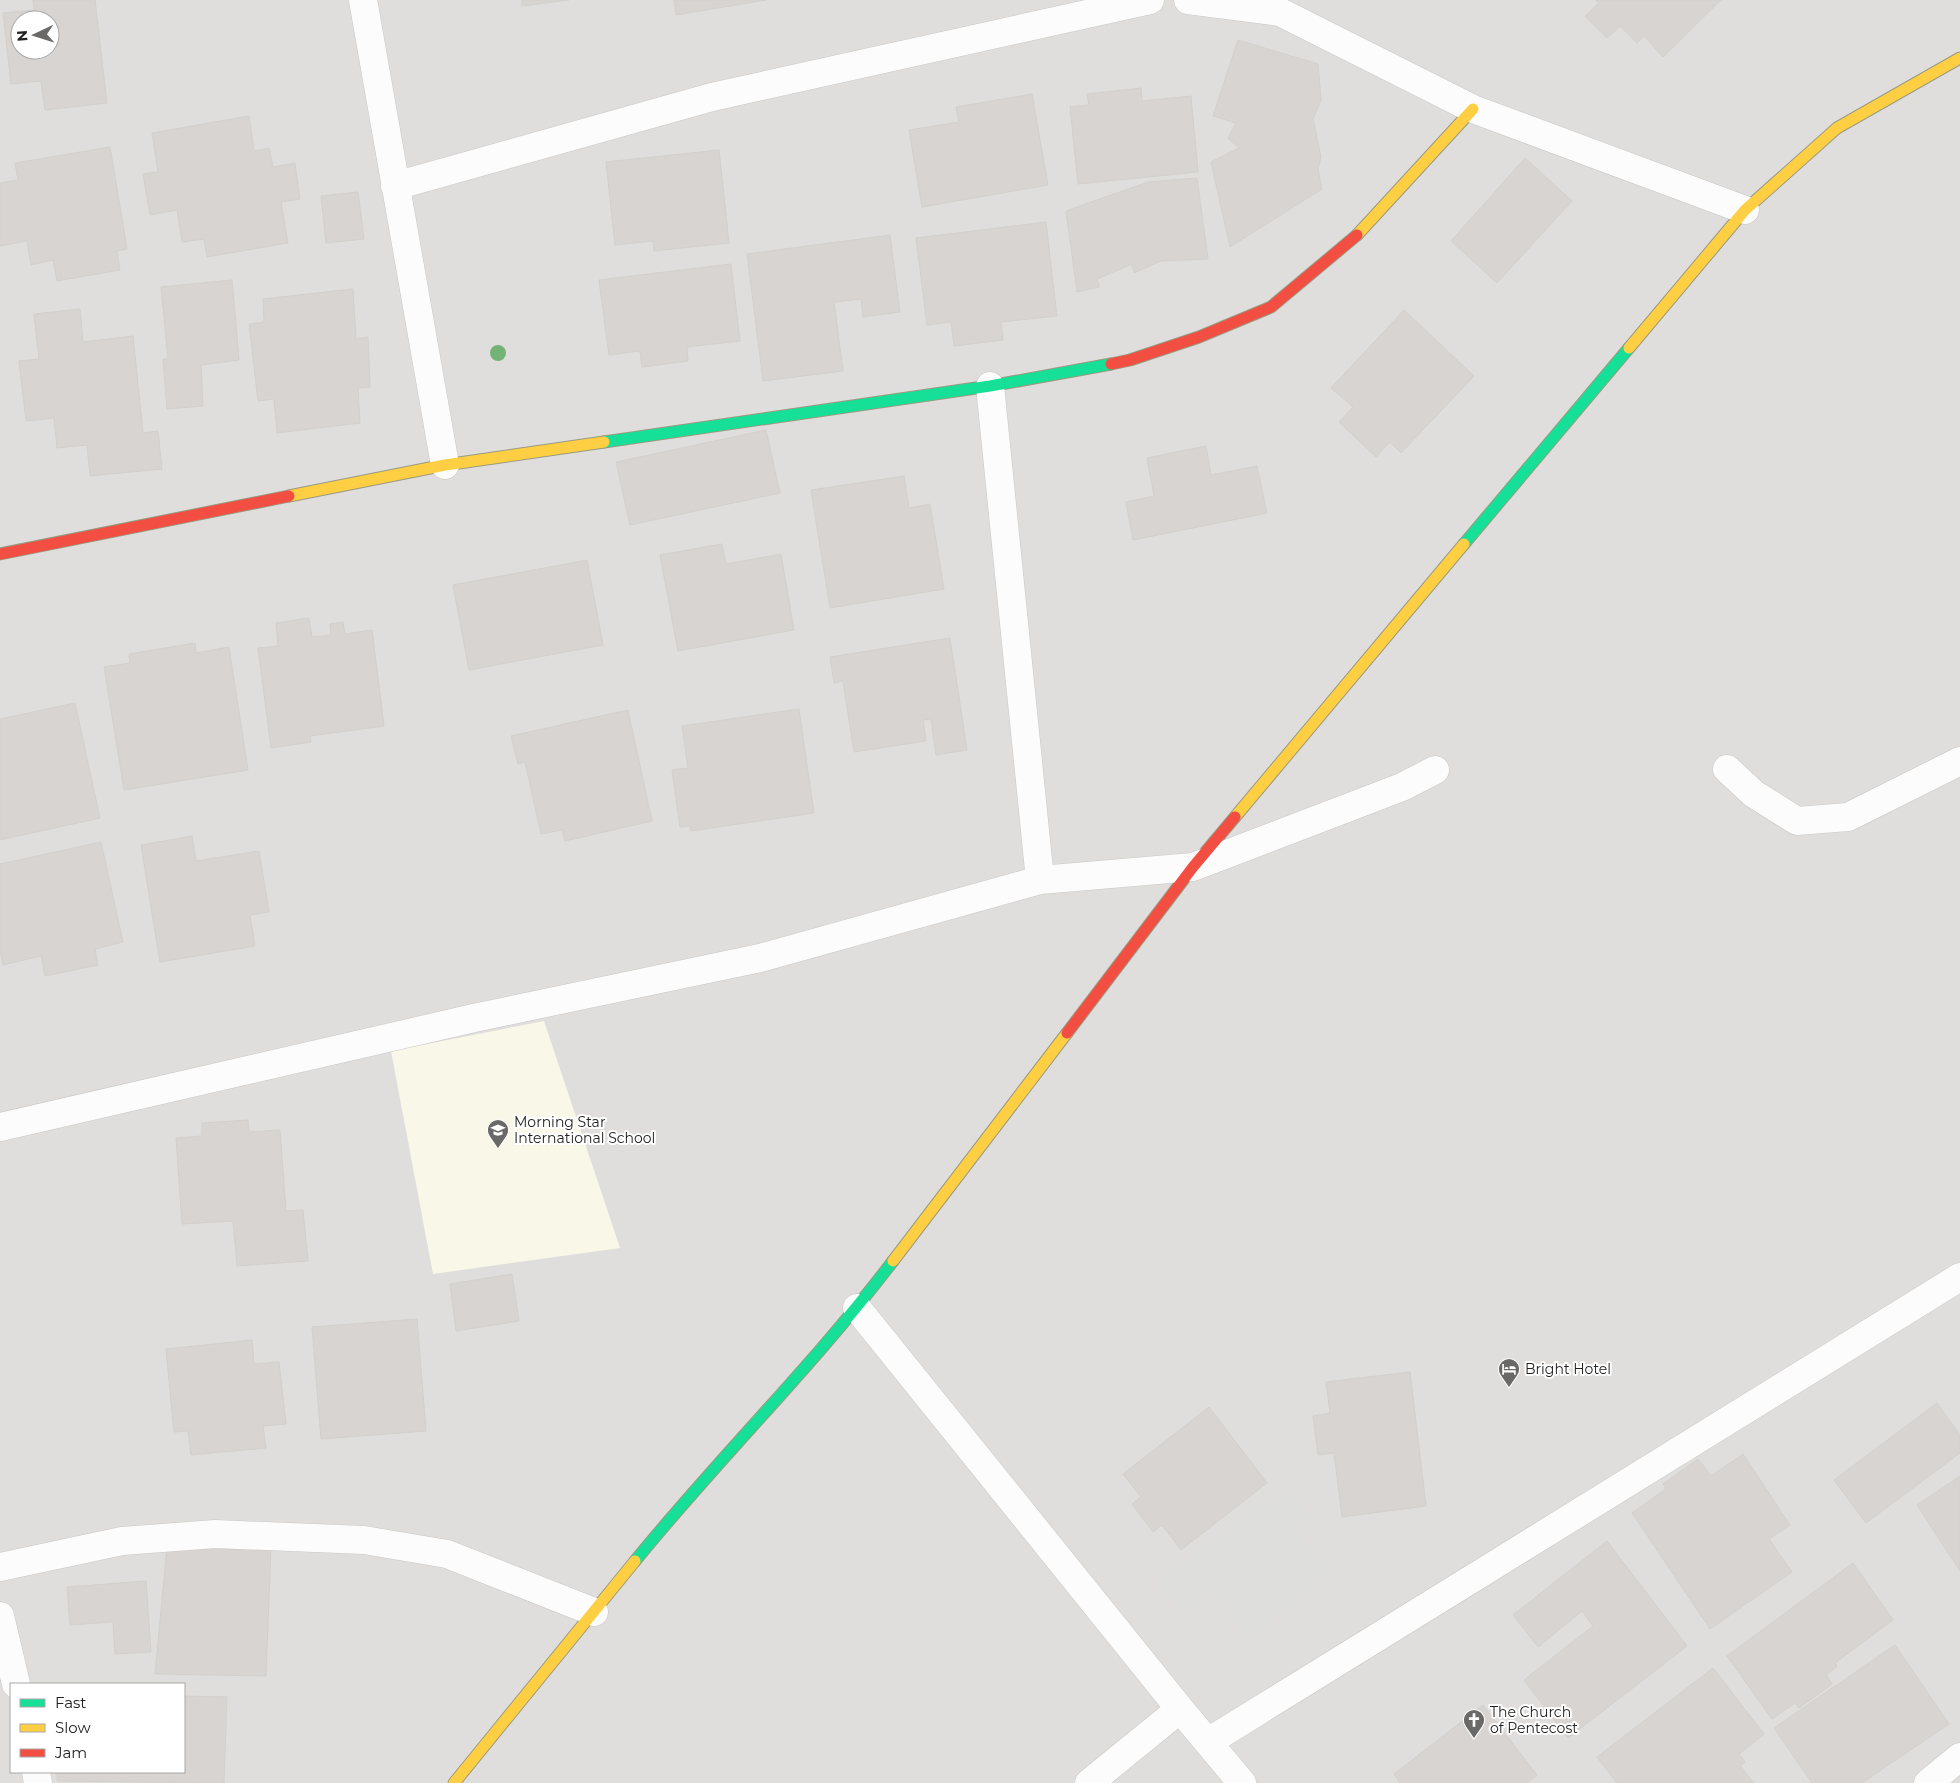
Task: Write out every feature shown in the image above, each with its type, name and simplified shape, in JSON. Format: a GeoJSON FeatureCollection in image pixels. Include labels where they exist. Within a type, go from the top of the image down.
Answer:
{"type":"FeatureCollection","features":[{"type":"Feature","properties":{"kind":"street"},"geometry":{"type":"LineString","coordinates":[[363,0],[445,465]]}},
{"type":"Feature","properties":{"kind":"street"},"geometry":{"type":"LineString","coordinates":[[395,186],[712,97],[1150,0]]}},
{"type":"Feature","properties":{"kind":"street"},"geometry":{"type":"LineString","coordinates":[[1188,0],[1280,12],[1473,109],[1745,210]]}},
{"type":"Feature","properties":{"kind":"street"},"geometry":{"type":"LineString","coordinates":[[454,1783],[672,1516],[857,1308],[1193,867],[1745,210],[1837,128],[1960,58]]}},
{"type":"Feature","properties":{"kind":"street"},"geometry":{"type":"LineString","coordinates":[[0,554],[445,465],[990,386],[1130,360],[1199,337],[1271,307],[1352,240],[1473,109]]}},
{"type":"Feature","properties":{"kind":"street"},"geometry":{"type":"LineString","coordinates":[[990,386],[1040,880]]}},
{"type":"Feature","properties":{"kind":"street"},"geometry":{"type":"LineString","coordinates":[[1727,769],[1754,794],[1797,821],[1848,816],[1960,761]]}},
{"type":"Feature","properties":{"kind":"street"},"geometry":{"type":"LineString","coordinates":[[0,1127],[474,1018],[760,958],[1040,880],[1193,867],[1402,787],[1435,770]]}},
{"type":"Feature","properties":{"kind":"street"},"geometry":{"type":"LineString","coordinates":[[1208,1742],[1960,1277]]}},
{"type":"Feature","properties":{"kind":"street"},"geometry":{"type":"LineString","coordinates":[[857,1308],[1180,1709],[1242,1783]]}},
{"type":"Feature","properties":{"kind":"street"},"geometry":{"type":"LineString","coordinates":[[0,1567],[122,1542],[205,1535],[364,1540],[447,1554],[594,1612]]}},
{"type":"Feature","properties":{"kind":"street"},"geometry":{"type":"LineString","coordinates":[[0,1616],[16,1683]]}},
{"type":"Feature","properties":{"kind":"street"},"geometry":{"type":"LineString","coordinates":[[1089,1783],[1180,1709]]}},
{"type":"Feature","properties":{"kind":"street"},"geometry":{"type":"LineString","coordinates":[[1928,1783],[1960,1757]]}},
{"type":"Feature","properties":{"kind":"shaded area"},"geometry":{"type":"Polygon","coordinates":[[[0,0],[1960,0],[1960,1783],[0,1783],[0,0]]]}},
{"type":"Feature","properties":{"kind":"shaded area","name":"Morning Star International School"},"geometry":{"type":"Polygon","coordinates":[[[544,1021],[620,1248],[433,1274],[391,1051],[544,1021]]]}},
{"type":"Feature","properties":{"kind":"shaded area"},"geometry":{"type":"Polygon","coordinates":[[[1291,1493],[1310,1517],[1295,1529],[1330,1573],[1249,1638],[1212,1593],[1183,1616],[1157,1583],[1268,1494],[1276,1504],[1291,1493]]]}},
{"type":"Feature","properties":{"kind":"building"},"geometry":{"type":"Polygon","coordinates":[[[33,0],[95,0],[107,103],[45,110],[41,81],[11,84],[3,13],[10,12],[10,60],[60,60],[60,10],[34,10],[33,0]]]}},
{"type":"Feature","properties":{"kind":"building"},"geometry":{"type":"Polygon","coordinates":[[[522,0],[569,0],[522,6],[522,0]]]}},
{"type":"Feature","properties":{"kind":"building"},"geometry":{"type":"Polygon","coordinates":[[[674,0],[766,0],[676,15],[674,0]]]}},
{"type":"Feature","properties":{"kind":"building"},"geometry":{"type":"Polygon","coordinates":[[[1595,0],[1721,0],[1663,57],[1644,36],[1637,43],[1620,26],[1607,38],[1585,16],[1599,3],[1595,0]]]}},
{"type":"Feature","properties":{"kind":"building"},"geometry":{"type":"Polygon","coordinates":[[[1238,40],[1318,64],[1321,100],[1313,119],[1321,157],[1318,169],[1322,189],[1230,247],[1211,162],[1239,148],[1228,138],[1236,123],[1213,116],[1238,40]]]}},
{"type":"Feature","properties":{"kind":"building"},"geometry":{"type":"Polygon","coordinates":[[[1141,88],[1142,101],[1191,96],[1198,172],[1078,184],[1070,107],[1089,105],[1087,94],[1141,88]]]}},
{"type":"Feature","properties":{"kind":"building"},"geometry":{"type":"Polygon","coordinates":[[[1032,94],[1048,185],[922,207],[909,130],[959,122],[956,107],[1032,94]]]}},
{"type":"Feature","properties":{"kind":"building"},"geometry":{"type":"Polygon","coordinates":[[[249,116],[254,151],[269,148],[273,167],[295,163],[300,199],[281,202],[288,243],[207,257],[204,239],[182,242],[177,210],[150,215],[143,174],[158,172],[152,133],[249,116]]]}},
{"type":"Feature","properties":{"kind":"building"},"geometry":{"type":"Polygon","coordinates":[[[110,147],[127,249],[117,251],[120,270],[57,281],[53,260],[31,265],[27,241],[0,246],[0,183],[18,180],[15,163],[110,147]]]}},
{"type":"Feature","properties":{"kind":"building"},"geometry":{"type":"Polygon","coordinates":[[[719,150],[729,243],[654,251],[653,241],[615,245],[606,162],[719,150]]]}},
{"type":"Feature","properties":{"kind":"building"},"geometry":{"type":"Polygon","coordinates":[[[1525,158],[1572,201],[1497,283],[1451,241],[1525,158]]]}},
{"type":"Feature","properties":{"kind":"building"},"geometry":{"type":"Polygon","coordinates":[[[1197,178],[1208,259],[1161,261],[1134,273],[1132,264],[1097,279],[1099,287],[1077,292],[1066,211],[1148,182],[1197,178]]]}},
{"type":"Feature","properties":{"kind":"building"},"geometry":{"type":"Polygon","coordinates":[[[358,192],[364,239],[326,243],[321,196],[358,192]]]}},
{"type":"Feature","properties":{"kind":"building"},"geometry":{"type":"Polygon","coordinates":[[[1046,222],[1057,316],[1001,322],[1003,340],[954,346],[951,322],[927,325],[916,238],[1046,222]]]}},
{"type":"Feature","properties":{"kind":"building"},"geometry":{"type":"Polygon","coordinates":[[[890,235],[900,312],[863,317],[861,299],[834,302],[843,371],[763,381],[747,254],[890,235]]]}},
{"type":"Feature","properties":{"kind":"building"},"geometry":{"type":"Polygon","coordinates":[[[731,264],[740,341],[687,347],[688,361],[642,367],[640,351],[609,355],[599,280],[731,264]]]}},
{"type":"Feature","properties":{"kind":"building"},"geometry":{"type":"Polygon","coordinates":[[[232,280],[239,360],[201,365],[203,406],[167,409],[163,359],[168,359],[161,287],[232,280]]]}},
{"type":"Feature","properties":{"kind":"building"},"geometry":{"type":"Polygon","coordinates":[[[353,289],[356,339],[368,337],[370,387],[358,388],[360,423],[277,433],[274,399],[258,401],[249,324],[264,322],[263,299],[353,289]]]}},
{"type":"Feature","properties":{"kind":"building"},"geometry":{"type":"Polygon","coordinates":[[[80,309],[83,342],[133,336],[143,433],[158,431],[162,469],[90,476],[87,445],[57,448],[54,418],[26,421],[19,361],[39,359],[34,314],[80,309]]]}},
{"type":"Feature","properties":{"kind":"building"},"geometry":{"type":"Polygon","coordinates":[[[1404,310],[1474,376],[1401,453],[1390,442],[1376,457],[1339,422],[1353,407],[1331,388],[1404,310]]]}},
{"type":"Feature","properties":{"kind":"building"},"geometry":{"type":"Polygon","coordinates":[[[766,430],[780,493],[630,525],[616,462],[766,430]]]}},
{"type":"Feature","properties":{"kind":"building"},"geometry":{"type":"Polygon","coordinates":[[[1206,446],[1211,475],[1257,466],[1267,513],[1133,540],[1126,502],[1154,496],[1147,458],[1206,446]]]}},
{"type":"Feature","properties":{"kind":"building"},"geometry":{"type":"Polygon","coordinates":[[[904,476],[909,508],[930,504],[944,589],[830,608],[811,490],[904,476]]]}},
{"type":"Feature","properties":{"kind":"building"},"geometry":{"type":"Polygon","coordinates":[[[722,544],[726,564],[781,554],[794,630],[678,651],[660,555],[722,544]]]}},
{"type":"Feature","properties":{"kind":"building"},"geometry":{"type":"Polygon","coordinates":[[[587,560],[603,645],[469,670],[453,585],[587,560]]]}},
{"type":"Feature","properties":{"kind":"building"},"geometry":{"type":"Polygon","coordinates":[[[309,618],[312,637],[331,635],[330,624],[343,622],[345,634],[372,630],[384,726],[310,736],[311,742],[271,748],[258,648],[278,646],[276,623],[309,618]]]}},
{"type":"Feature","properties":{"kind":"building"},"geometry":{"type":"Polygon","coordinates":[[[950,638],[967,750],[936,755],[931,719],[923,720],[926,741],[854,752],[843,681],[834,683],[830,657],[950,638]]]}},
{"type":"Feature","properties":{"kind":"building"},"geometry":{"type":"Polygon","coordinates":[[[195,643],[196,653],[229,647],[248,770],[124,790],[104,667],[130,663],[129,654],[195,643]]]}},
{"type":"Feature","properties":{"kind":"building"},"geometry":{"type":"Polygon","coordinates":[[[75,703],[100,818],[0,840],[0,719],[75,703]]]}},
{"type":"Feature","properties":{"kind":"building"},"geometry":{"type":"Polygon","coordinates":[[[799,709],[814,813],[691,831],[690,826],[680,827],[672,770],[688,768],[682,726],[799,709]]]}},
{"type":"Feature","properties":{"kind":"building"},"geometry":{"type":"Polygon","coordinates":[[[628,710],[652,821],[565,841],[562,830],[541,834],[525,762],[518,764],[511,736],[628,710]]]}},
{"type":"Feature","properties":{"kind":"building"},"geometry":{"type":"Polygon","coordinates":[[[192,836],[196,861],[259,851],[269,912],[250,915],[255,946],[160,962],[141,845],[192,836]]]}},
{"type":"Feature","properties":{"kind":"building"},"geometry":{"type":"Polygon","coordinates":[[[101,842],[123,942],[95,949],[98,965],[45,976],[41,956],[3,965],[0,951],[0,864],[101,842]]]}},
{"type":"Feature","properties":{"kind":"building"},"geometry":{"type":"Polygon","coordinates":[[[248,1120],[249,1132],[280,1130],[286,1211],[303,1210],[308,1261],[237,1266],[233,1221],[182,1224],[176,1138],[202,1136],[202,1123],[248,1120]]]}},
{"type":"Feature","properties":{"kind":"building"},"geometry":{"type":"Polygon","coordinates":[[[512,1274],[519,1321],[456,1331],[450,1284],[512,1274]]]}},
{"type":"Feature","properties":{"kind":"building"},"geometry":{"type":"Polygon","coordinates":[[[417,1319],[426,1431],[321,1439],[312,1327],[417,1319]]]}},
{"type":"Feature","properties":{"kind":"building"},"geometry":{"type":"Polygon","coordinates":[[[252,1340],[254,1364],[279,1362],[286,1424],[263,1426],[266,1448],[191,1455],[188,1431],[174,1432],[166,1349],[252,1340]]]}},
{"type":"Feature","properties":{"kind":"building"},"geometry":{"type":"Polygon","coordinates":[[[1410,1372],[1426,1506],[1342,1517],[1334,1453],[1318,1455],[1313,1416],[1330,1413],[1326,1382],[1410,1372]]]}},
{"type":"Feature","properties":{"kind":"building"},"geometry":{"type":"Polygon","coordinates":[[[1937,1403],[1960,1435],[1960,1453],[1866,1523],[1834,1480],[1937,1403]]]}},
{"type":"Feature","properties":{"kind":"building"},"geometry":{"type":"Polygon","coordinates":[[[1209,1407],[1267,1483],[1181,1550],[1162,1525],[1153,1532],[1132,1504],[1141,1497],[1123,1474],[1209,1407]]]}},
{"type":"Feature","properties":{"kind":"building"},"geometry":{"type":"Polygon","coordinates":[[[1743,1454],[1790,1525],[1769,1539],[1792,1572],[1710,1629],[1632,1513],[1666,1489],[1663,1484],[1698,1459],[1711,1476],[1743,1454]]]}},
{"type":"Feature","properties":{"kind":"building"},"geometry":{"type":"Polygon","coordinates":[[[1960,1476],[1960,1571],[1917,1505],[1960,1476]]]}},
{"type":"Feature","properties":{"kind":"building"},"geometry":{"type":"Polygon","coordinates":[[[1607,1541],[1687,1646],[1568,1738],[1524,1680],[1593,1626],[1582,1611],[1538,1647],[1513,1615],[1607,1541]]]}},
{"type":"Feature","properties":{"kind":"building"},"geometry":{"type":"Polygon","coordinates":[[[167,1546],[271,1548],[266,1676],[155,1674],[167,1546]]]}},
{"type":"Feature","properties":{"kind":"building"},"geometry":{"type":"Polygon","coordinates":[[[1853,1563],[1893,1620],[1835,1663],[1837,1666],[1826,1675],[1832,1684],[1799,1708],[1795,1703],[1772,1719],[1727,1656],[1853,1563]]]}},
{"type":"Feature","properties":{"kind":"building"},"geometry":{"type":"Polygon","coordinates":[[[146,1581],[151,1652],[115,1654],[113,1622],[70,1625],[67,1587],[146,1581]]]}},
{"type":"Feature","properties":{"kind":"building"},"geometry":{"type":"Polygon","coordinates":[[[1895,1645],[1949,1724],[1862,1783],[1812,1783],[1774,1728],[1895,1645]]]}},
{"type":"Feature","properties":{"kind":"building"},"geometry":{"type":"Polygon","coordinates":[[[1713,1668],[1764,1734],[1739,1754],[1745,1762],[1740,1766],[1754,1783],[1617,1783],[1597,1757],[1713,1668]]]}},
{"type":"Feature","properties":{"kind":"building"},"geometry":{"type":"Polygon","coordinates":[[[185,1696],[227,1697],[224,1783],[57,1781],[57,1773],[185,1773],[185,1696]]]}},
{"type":"Feature","properties":{"kind":"building","name":"The Church of Pentecost"},"geometry":{"type":"Polygon","coordinates":[[[1483,1705],[1537,1775],[1527,1783],[1400,1783],[1394,1774],[1483,1705]]]}},
{"type":"Feature","properties":{"kind":"traffic: fast"},"geometry":{"type":"LineString","coordinates":[[1464,544],[1629,348]]}},
{"type":"Feature","properties":{"kind":"traffic: fast"},"geometry":{"type":"LineString","coordinates":[[604,442],[990,386],[1111,364]]}},
{"type":"Feature","properties":{"kind":"traffic: fast"},"geometry":{"type":"LineString","coordinates":[[635,1561],[831,1338],[893,1261]]}},
{"type":"Feature","properties":{"kind":"traffic: slow"},"geometry":{"type":"LineString","coordinates":[[1629,348],[1745,210],[1837,128],[1960,58]]}},
{"type":"Feature","properties":{"kind":"traffic: slow"},"geometry":{"type":"LineString","coordinates":[[1357,235],[1473,109]]}},
{"type":"Feature","properties":{"kind":"traffic: slow"},"geometry":{"type":"LineString","coordinates":[[289,496],[445,465],[604,442]]}},
{"type":"Feature","properties":{"kind":"traffic: slow"},"geometry":{"type":"LineString","coordinates":[[1235,817],[1464,544]]}},
{"type":"Feature","properties":{"kind":"traffic: slow"},"geometry":{"type":"LineString","coordinates":[[893,1261],[1067,1033]]}},
{"type":"Feature","properties":{"kind":"traffic: slow"},"geometry":{"type":"LineString","coordinates":[[454,1783],[635,1561]]}},
{"type":"Feature","properties":{"kind":"traffic: jam"},"geometry":{"type":"LineString","coordinates":[[1111,364],[1130,360],[1199,337],[1271,307],[1357,235]]}},
{"type":"Feature","properties":{"kind":"traffic: jam"},"geometry":{"type":"LineString","coordinates":[[0,554],[289,496]]}},
{"type":"Feature","properties":{"kind":"traffic: jam"},"geometry":{"type":"LineString","coordinates":[[1067,1033],[1193,867],[1235,817]]}},
{"type":"Feature","properties":{"kind":"place","name":"Morning Star International School"},"geometry":{"type":"Point","coordinates":[498,1149]}},
{"type":"Feature","properties":{"kind":"place","name":"Bright Hotel"},"geometry":{"type":"Point","coordinates":[1509,1388]}},
{"type":"Feature","properties":{"kind":"place","name":"The Church of Pentecost"},"geometry":{"type":"Point","coordinates":[1474,1739]}}]}
